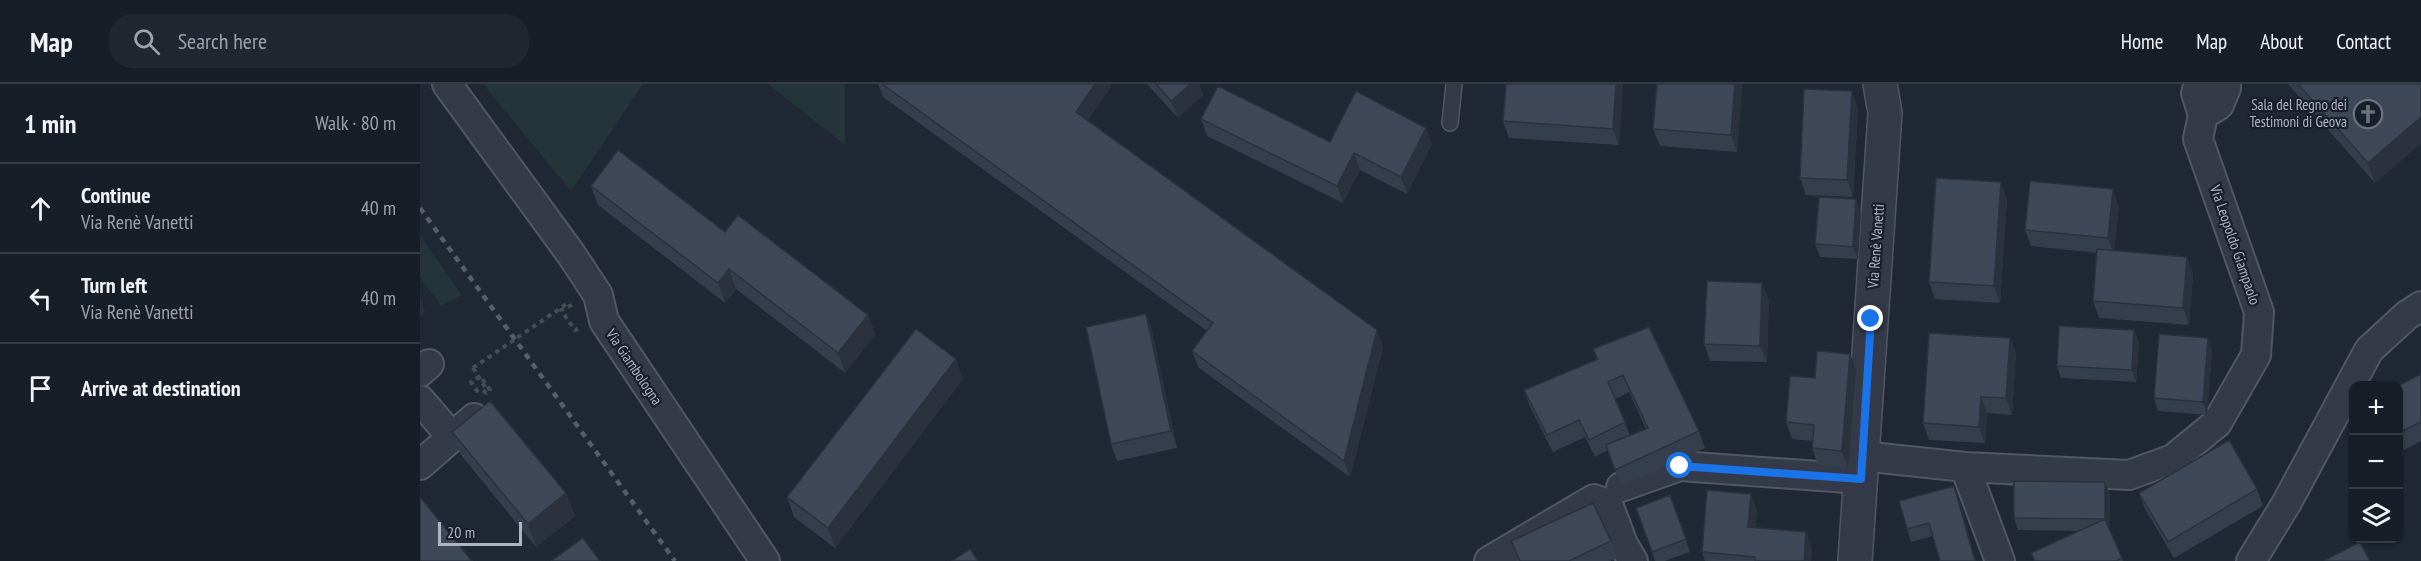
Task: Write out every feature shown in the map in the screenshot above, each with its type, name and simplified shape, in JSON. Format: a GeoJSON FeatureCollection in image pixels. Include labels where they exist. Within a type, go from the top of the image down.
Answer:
{"type":"FeatureCollection","features":[{"type":"Feature","properties":{"kind":"street","name":"Via Giambologna"},"geometry":{"type":"LineString","coordinates":[[447,84],[571,254],[598,295],[603,321],[765,561]]}},
{"type":"Feature","properties":{"kind":"street","name":"Via Renè Vanetti"},"geometry":{"type":"LineString","coordinates":[[1856,561],[1885,112],[1880,84]]}},
{"type":"Feature","properties":{"kind":"street","name":"Via Leopoldo Giampaolo"},"geometry":{"type":"LineString","coordinates":[[1862,468],[1965,467],[2129,475],[2173,459],[2217,423],[2256,355],[2259,312],[2198,139],[2203,116],[2196,93],[2199,84]]}},
{"type":"Feature","properties":{"kind":"street"},"geometry":{"type":"LineString","coordinates":[[2203,116],[2219,105],[2226,88],[2223,84]]}},
{"type":"Feature","properties":{"kind":"street"},"geometry":{"type":"LineString","coordinates":[[2251,561],[2286,504],[2368,350],[2407,315],[2421,306]]}},
{"type":"Feature","properties":{"kind":"street"},"geometry":{"type":"LineString","coordinates":[[420,400],[452,437]]}},
{"type":"Feature","properties":{"kind":"street"},"geometry":{"type":"LineString","coordinates":[[420,465],[452,437],[476,408]]}},
{"type":"Feature","properties":{"kind":"street"},"geometry":{"type":"LineString","coordinates":[[1621,487],[1680,466],[1862,468]]}},
{"type":"Feature","properties":{"kind":"street"},"geometry":{"type":"LineString","coordinates":[[1965,467],[2000,561]]}},
{"type":"Feature","properties":{"kind":"street"},"geometry":{"type":"LineString","coordinates":[[1489,561],[1594,500],[1608,504],[1623,544],[1633,561]]}},
{"type":"Feature","properties":{"kind":"lane"},"geometry":{"type":"LineString","coordinates":[[1449,123],[1454,84]]}},
{"type":"Feature","properties":{"kind":"path"},"geometry":{"type":"LineString","coordinates":[[476,408],[490,390],[480,376],[471,382],[480,395],[487,390],[483,382],[478,375],[473,368],[568,303]]}},
{"type":"Feature","properties":{"kind":"shaded area"},"geometry":{"type":"Polygon","coordinates":[[[483,84],[643,84],[571,191],[483,84]]]}},
{"type":"Feature","properties":{"kind":"shaded area"},"geometry":{"type":"Polygon","coordinates":[[[768,84],[845,84],[845,145],[768,84]]]}},
{"type":"Feature","properties":{"kind":"shaded area"},"geometry":{"type":"Polygon","coordinates":[[[420,236],[462,295],[441,306],[420,277],[420,236]]]}},
{"type":"Feature","properties":{"kind":"building"},"geometry":{"type":"Polygon","coordinates":[[[882,84],[1095,84],[1076,112],[1377,330],[1344,461],[1192,351],[1213,323],[882,84]]]}},
{"type":"Feature","properties":{"kind":"building"},"geometry":{"type":"Polygon","coordinates":[[[1156,84],[1191,84],[1171,101],[1156,84]]]}},
{"type":"Feature","properties":{"kind":"building"},"geometry":{"type":"Polygon","coordinates":[[[1506,84],[1616,84],[1613,129],[1503,121],[1506,84]]]}},
{"type":"Feature","properties":{"kind":"building"},"geometry":{"type":"Polygon","coordinates":[[[1657,84],[1735,84],[1731,135],[1653,129],[1657,84]]]}},
{"type":"Feature","properties":{"kind":"building","name":"Sala del Regno dei Testimoni di Geova"},"geometry":{"type":"Polygon","coordinates":[[[2298,84],[2421,84],[2421,117],[2368,163],[2298,84]]]}},
{"type":"Feature","properties":{"kind":"building"},"geometry":{"type":"Polygon","coordinates":[[[1218,86],[1330,142],[1356,91],[1426,128],[1401,177],[1354,153],[1337,186],[1201,119],[1218,86]]]}},
{"type":"Feature","properties":{"kind":"building"},"geometry":{"type":"Polygon","coordinates":[[[1804,89],[1852,91],[1847,180],[1800,178],[1804,89]]]}},
{"type":"Feature","properties":{"kind":"building"},"geometry":{"type":"Polygon","coordinates":[[[618,150],[725,232],[738,215],[868,315],[838,353],[729,269],[718,283],[591,186],[618,150]]]}},
{"type":"Feature","properties":{"kind":"building"},"geometry":{"type":"Polygon","coordinates":[[[1936,178],[2001,182],[1994,286],[1929,282],[1936,178]]]}},
{"type":"Feature","properties":{"kind":"building"},"geometry":{"type":"Polygon","coordinates":[[[2030,181],[2113,189],[2108,238],[2025,230],[2030,181]]]}},
{"type":"Feature","properties":{"kind":"building"},"geometry":{"type":"Polygon","coordinates":[[[1819,197],[1856,199],[1853,247],[1815,244],[1819,197]]]}},
{"type":"Feature","properties":{"kind":"building"},"geometry":{"type":"Polygon","coordinates":[[[2097,249],[2187,257],[2183,308],[2093,301],[2097,249]]]}},
{"type":"Feature","properties":{"kind":"building"},"geometry":{"type":"Polygon","coordinates":[[[1707,281],[1762,283],[1760,346],[1704,344],[1707,281]]]}},
{"type":"Feature","properties":{"kind":"building"},"geometry":{"type":"Polygon","coordinates":[[[1146,314],[1171,431],[1111,444],[1086,327],[1146,314]]]}},
{"type":"Feature","properties":{"kind":"building"},"geometry":{"type":"Polygon","coordinates":[[[2059,326],[2134,330],[2132,370],[2057,366],[2059,326]]]}},
{"type":"Feature","properties":{"kind":"building"},"geometry":{"type":"Polygon","coordinates":[[[1649,327],[1699,431],[1615,470],[1606,445],[1648,428],[1623,375],[1608,382],[1625,422],[1589,440],[1579,420],[1547,435],[1524,390],[1598,359],[1593,349],[1649,327]]]}},
{"type":"Feature","properties":{"kind":"building"},"geometry":{"type":"Polygon","coordinates":[[[916,329],[956,359],[828,528],[787,497],[916,329]]]}},
{"type":"Feature","properties":{"kind":"building"},"geometry":{"type":"Polygon","coordinates":[[[1929,333],[2010,338],[2006,398],[1981,397],[1979,427],[1923,423],[1929,333]]]}},
{"type":"Feature","properties":{"kind":"building"},"geometry":{"type":"Polygon","coordinates":[[[2159,334],[2208,338],[2203,402],[2154,398],[2159,334]]]}},
{"type":"Feature","properties":{"kind":"building"},"geometry":{"type":"Polygon","coordinates":[[[1817,351],[1850,354],[1842,451],[1812,448],[1814,425],[1786,422],[1790,376],[1815,378],[1817,351]]]}},
{"type":"Feature","properties":{"kind":"building"},"geometry":{"type":"Polygon","coordinates":[[[2421,374],[2421,422],[2403,431],[2403,383],[2421,374]]]}},
{"type":"Feature","properties":{"kind":"building"},"geometry":{"type":"Polygon","coordinates":[[[490,401],[566,493],[528,524],[452,432],[490,401]]]}},
{"type":"Feature","properties":{"kind":"building"},"geometry":{"type":"Polygon","coordinates":[[[2229,440],[2257,489],[2168,542],[2139,493],[2229,440]]]}},
{"type":"Feature","properties":{"kind":"building"},"geometry":{"type":"Polygon","coordinates":[[[2014,481],[2105,482],[2105,519],[2014,518],[2014,481]]]}},
{"type":"Feature","properties":{"kind":"building"},"geometry":{"type":"Polygon","coordinates":[[[1954,486],[1975,561],[1940,561],[1929,523],[1907,529],[1899,501],[1954,486]]]}},
{"type":"Feature","properties":{"kind":"building"},"geometry":{"type":"Polygon","coordinates":[[[1707,490],[1751,494],[1748,527],[1806,532],[1804,561],[1755,561],[1755,557],[1702,552],[1707,490]]]}},
{"type":"Feature","properties":{"kind":"building"},"geometry":{"type":"Polygon","coordinates":[[[1670,495],[1686,539],[1652,552],[1636,508],[1670,495]]]}},
{"type":"Feature","properties":{"kind":"building"},"geometry":{"type":"Polygon","coordinates":[[[420,497],[472,561],[420,561],[420,497]]]}},
{"type":"Feature","properties":{"kind":"building"},"geometry":{"type":"Polygon","coordinates":[[[1593,503],[1611,541],[1569,561],[1520,561],[1511,541],[1593,503]]]}},
{"type":"Feature","properties":{"kind":"building"},"geometry":{"type":"Polygon","coordinates":[[[2105,519],[2122,558],[2116,561],[2035,561],[2031,553],[2105,519]]]}},
{"type":"Feature","properties":{"kind":"building"},"geometry":{"type":"Polygon","coordinates":[[[583,538],[600,561],[551,561],[583,538]]]}},
{"type":"Feature","properties":{"kind":"building"},"geometry":{"type":"Polygon","coordinates":[[[2361,543],[2370,561],[2325,561],[2361,543]]]}},
{"type":"Feature","properties":{"kind":"building"},"geometry":{"type":"Polygon","coordinates":[[[970,549],[978,561],[952,561],[970,549]]]}},
{"type":"Feature","properties":{"kind":"railway"},"geometry":{"type":"LineString","coordinates":[[420,208],[675,561]]}},
{"type":"Feature","properties":{"kind":"place","name":"Sala del Regno dei Testimoni di Geova"},"geometry":{"type":"Point","coordinates":[2368,114]}},
{"type":"Feature","properties":{"kind":"route"},"geometry":{"type":"LineString","coordinates":[[1680,466],[1861,479],[1871,319]]}}]}
